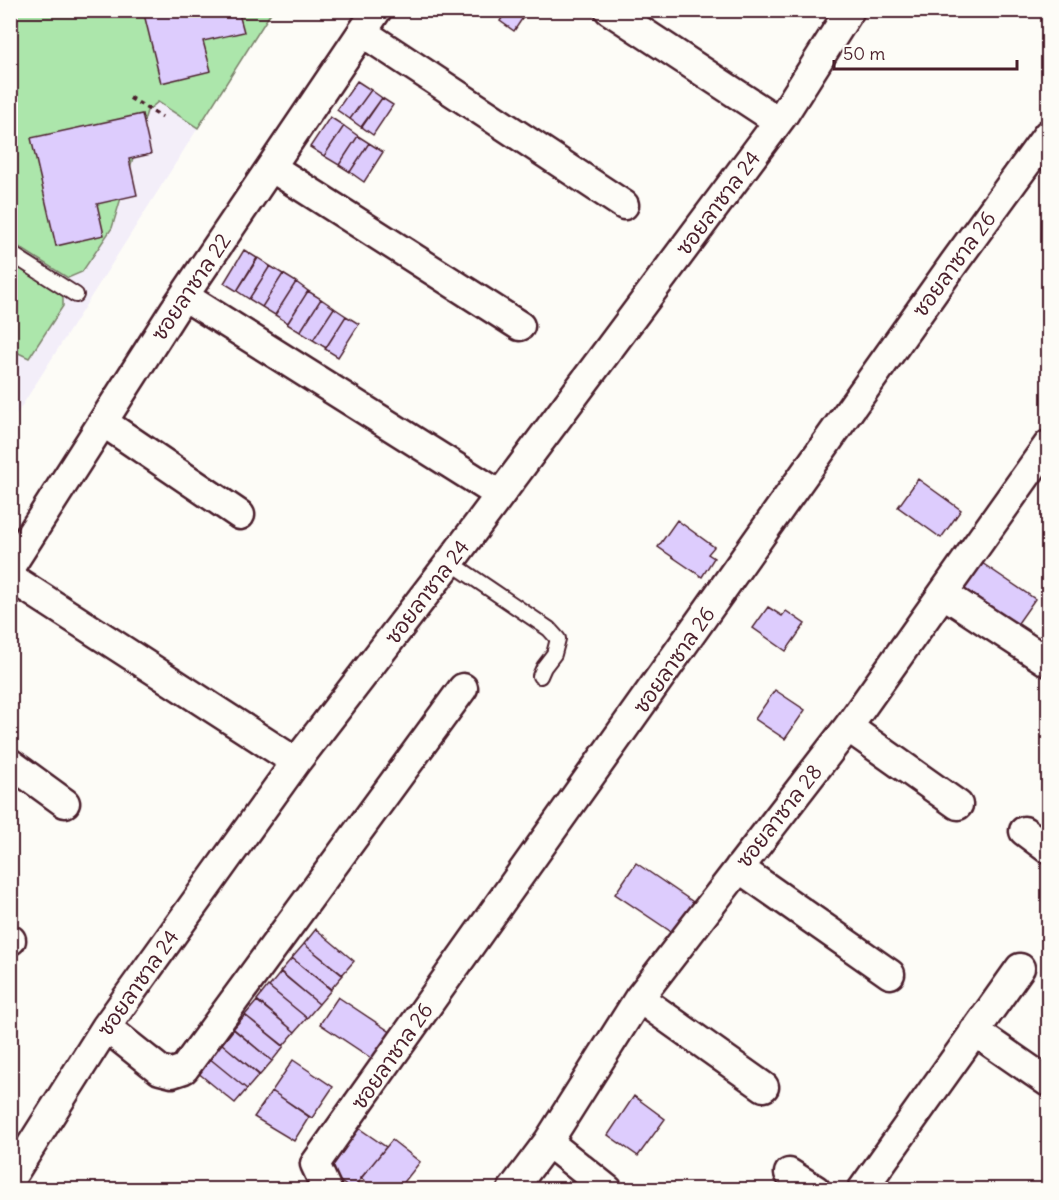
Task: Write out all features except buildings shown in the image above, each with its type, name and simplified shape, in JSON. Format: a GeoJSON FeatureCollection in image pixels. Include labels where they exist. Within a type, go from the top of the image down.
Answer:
{"type":"FeatureCollection","features":[{"type":"Feature","properties":{"kind":"street"},"geometry":{"type":"LineString","coordinates":[[609,10],[778,121]]}},
{"type":"Feature","properties":{"kind":"street","name":"ซอยลาซาล 24"},"geometry":{"type":"LineString","coordinates":[[10,1179],[21,1140],[106,1027],[296,762],[450,562],[778,121],[850,10]]}},
{"type":"Feature","properties":{"kind":"street"},"geometry":{"type":"LineString","coordinates":[[370,21],[624,205]]}},
{"type":"Feature","properties":{"kind":"street","name":"ซอยลาซาล 22"},"geometry":{"type":"LineString","coordinates":[[10,567],[184,296],[370,21]]}},
{"type":"Feature","properties":{"kind":"street","name":"ซอยลาซาล 26"},"geometry":{"type":"LineString","coordinates":[[327,1190],[315,1164],[1048,134]]}},
{"type":"Feature","properties":{"kind":"street"},"geometry":{"type":"LineString","coordinates":[[271,167],[520,326]]}},
{"type":"Feature","properties":{"kind":"street"},"geometry":{"type":"LineString","coordinates":[[184,296],[500,495]]}},
{"type":"Feature","properties":{"kind":"street"},"geometry":{"type":"LineString","coordinates":[[103,422],[240,515]]}},
{"type":"Feature","properties":{"kind":"street","name":"ซอยลาซาล 28"},"geometry":{"type":"LineString","coordinates":[[512,1190],[548,1142],[639,998],[848,728],[1046,452]]}},
{"type":"Feature","properties":{"kind":"street"},"geometry":{"type":"LineString","coordinates":[[10,577],[296,762]]}},
{"type":"Feature","properties":{"kind":"street"},"geometry":{"type":"LineString","coordinates":[[944,594],[1048,662]]}},
{"type":"Feature","properties":{"kind":"street"},"geometry":{"type":"LineString","coordinates":[[106,1027],[160,1070],[172,1073],[183,1069],[463,688]]}},
{"type":"Feature","properties":{"kind":"street"},"geometry":{"type":"LineString","coordinates":[[848,728],[958,805]]}},
{"type":"Feature","properties":{"kind":"street"},"geometry":{"type":"LineString","coordinates":[[10,763],[65,803]]}},
{"type":"Feature","properties":{"kind":"street"},"geometry":{"type":"LineString","coordinates":[[1023,831],[1048,849]]}},
{"type":"Feature","properties":{"kind":"street"},"geometry":{"type":"LineString","coordinates":[[739,868],[891,974]]}},
{"type":"Feature","properties":{"kind":"street"},"geometry":{"type":"LineString","coordinates":[[862,1190],[1020,968]]}},
{"type":"Feature","properties":{"kind":"street"},"geometry":{"type":"LineString","coordinates":[[639,998],[764,1087]]}},
{"type":"Feature","properties":{"kind":"street"},"geometry":{"type":"LineString","coordinates":[[974,1032],[1048,1082]]}},
{"type":"Feature","properties":{"kind":"street"},"geometry":{"type":"LineString","coordinates":[[548,1142],[608,1190]]}},
{"type":"Feature","properties":{"kind":"street"},"geometry":{"type":"LineString","coordinates":[[789,1173],[816,1190]]}},
{"type":"Feature","properties":{"kind":"lane"},"geometry":{"type":"LineString","coordinates":[[10,253],[76,295]]}},
{"type":"Feature","properties":{"kind":"lane"},"geometry":{"type":"LineString","coordinates":[[450,562],[549,629],[558,639],[554,654],[540,676]]}},
{"type":"Feature","properties":{"kind":"path"},"geometry":{"type":"LineString","coordinates":[[130,98],[162,117]]}},
{"type":"Feature","properties":{"kind":"shaded area"},"geometry":{"type":"Polygon","coordinates":[[[11,11],[272,11],[11,423],[11,11]]]}},
{"type":"Feature","properties":{"kind":"green space"},"geometry":{"type":"Polygon","coordinates":[[[10,11],[272,11],[198,128],[158,102],[147,111],[112,228],[82,272],[68,278],[11,242],[10,11]]]}},
{"type":"Feature","properties":{"kind":"green space"},"geometry":{"type":"Polygon","coordinates":[[[15,264],[57,288],[63,296],[63,306],[29,358],[11,351],[10,272],[15,264]]]}}]}
